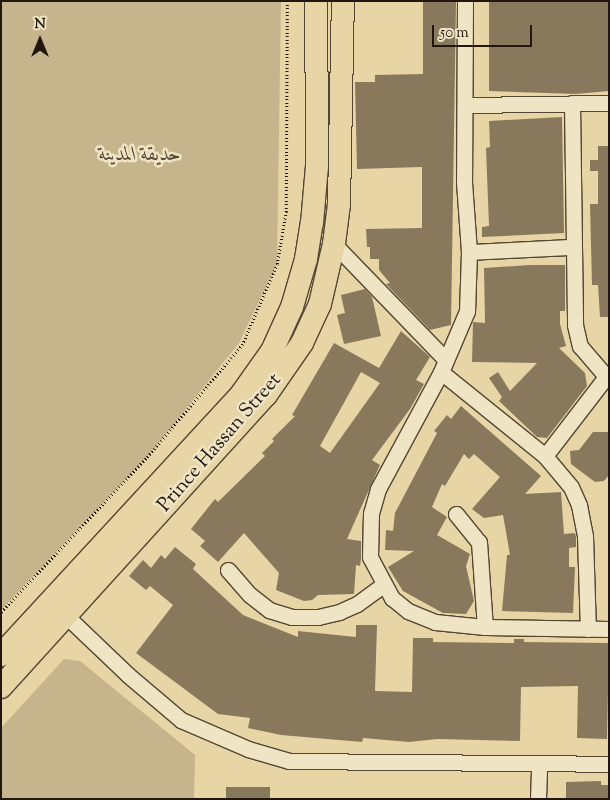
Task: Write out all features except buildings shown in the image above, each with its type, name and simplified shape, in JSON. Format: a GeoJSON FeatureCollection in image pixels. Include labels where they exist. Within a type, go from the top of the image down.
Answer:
{"type":"FeatureCollection","features":[{"type":"Feature","properties":{"kind":"main road","name":"Prince Hassan Street"},"geometry":{"type":"LineString","coordinates":[[1,687],[59,609],[240,396],[272,351],[292,307],[306,259],[317,166],[316,1]]}},
{"type":"Feature","properties":{"kind":"main road","name":"Prince Hassan Street"},"geometry":{"type":"LineString","coordinates":[[1,655],[59,609],[266,395],[302,343],[320,304],[334,244],[339,204],[342,1]]}},
{"type":"Feature","properties":{"kind":"street"},"geometry":{"type":"LineString","coordinates":[[465,1],[466,105],[464,182],[469,252],[467,311],[443,365],[378,489],[370,513],[370,557],[383,585],[392,598],[408,611],[435,622],[485,627],[609,629]]}},
{"type":"Feature","properties":{"kind":"street"},"geometry":{"type":"LineString","coordinates":[[545,456],[607,379],[580,346],[575,325],[572,247],[572,103]]}},
{"type":"Feature","properties":{"kind":"street"},"geometry":{"type":"LineString","coordinates":[[466,105],[609,103]]}},
{"type":"Feature","properties":{"kind":"street"},"geometry":{"type":"LineString","coordinates":[[334,244],[443,365],[545,456],[571,487],[579,505],[585,536],[588,629]]}},
{"type":"Feature","properties":{"kind":"street"},"geometry":{"type":"LineString","coordinates":[[469,252],[572,247]]}},
{"type":"Feature","properties":{"kind":"street"},"geometry":{"type":"LineString","coordinates":[[456,514],[479,542],[485,627]]}},
{"type":"Feature","properties":{"kind":"street"},"geometry":{"type":"LineString","coordinates":[[228,570],[250,595],[269,610],[292,617],[318,617],[338,612],[357,604],[383,585]]}},
{"type":"Feature","properties":{"kind":"street"},"geometry":{"type":"LineString","coordinates":[[59,609],[128,675],[182,720],[248,749],[289,761],[609,764]]}},
{"type":"Feature","properties":{"kind":"street"},"geometry":{"type":"LineString","coordinates":[[538,799],[539,764]]}},
{"type":"Feature","properties":{"kind":"path"},"geometry":{"type":"LineString","coordinates":[[1,612],[147,457],[242,345],[277,264],[286,212],[287,1]]}},
{"type":"Feature","properties":{"kind":"green space","name":"حديقة المدينة"},"geometry":{"type":"Polygon","coordinates":[[[1,1],[281,1],[277,264],[239,343],[150,454],[1,610],[1,1]]]}},
{"type":"Feature","properties":{"kind":"green space"},"geometry":{"type":"Polygon","coordinates":[[[64,659],[80,661],[195,755],[194,799],[1,799],[1,728],[64,659]]]}}]}
